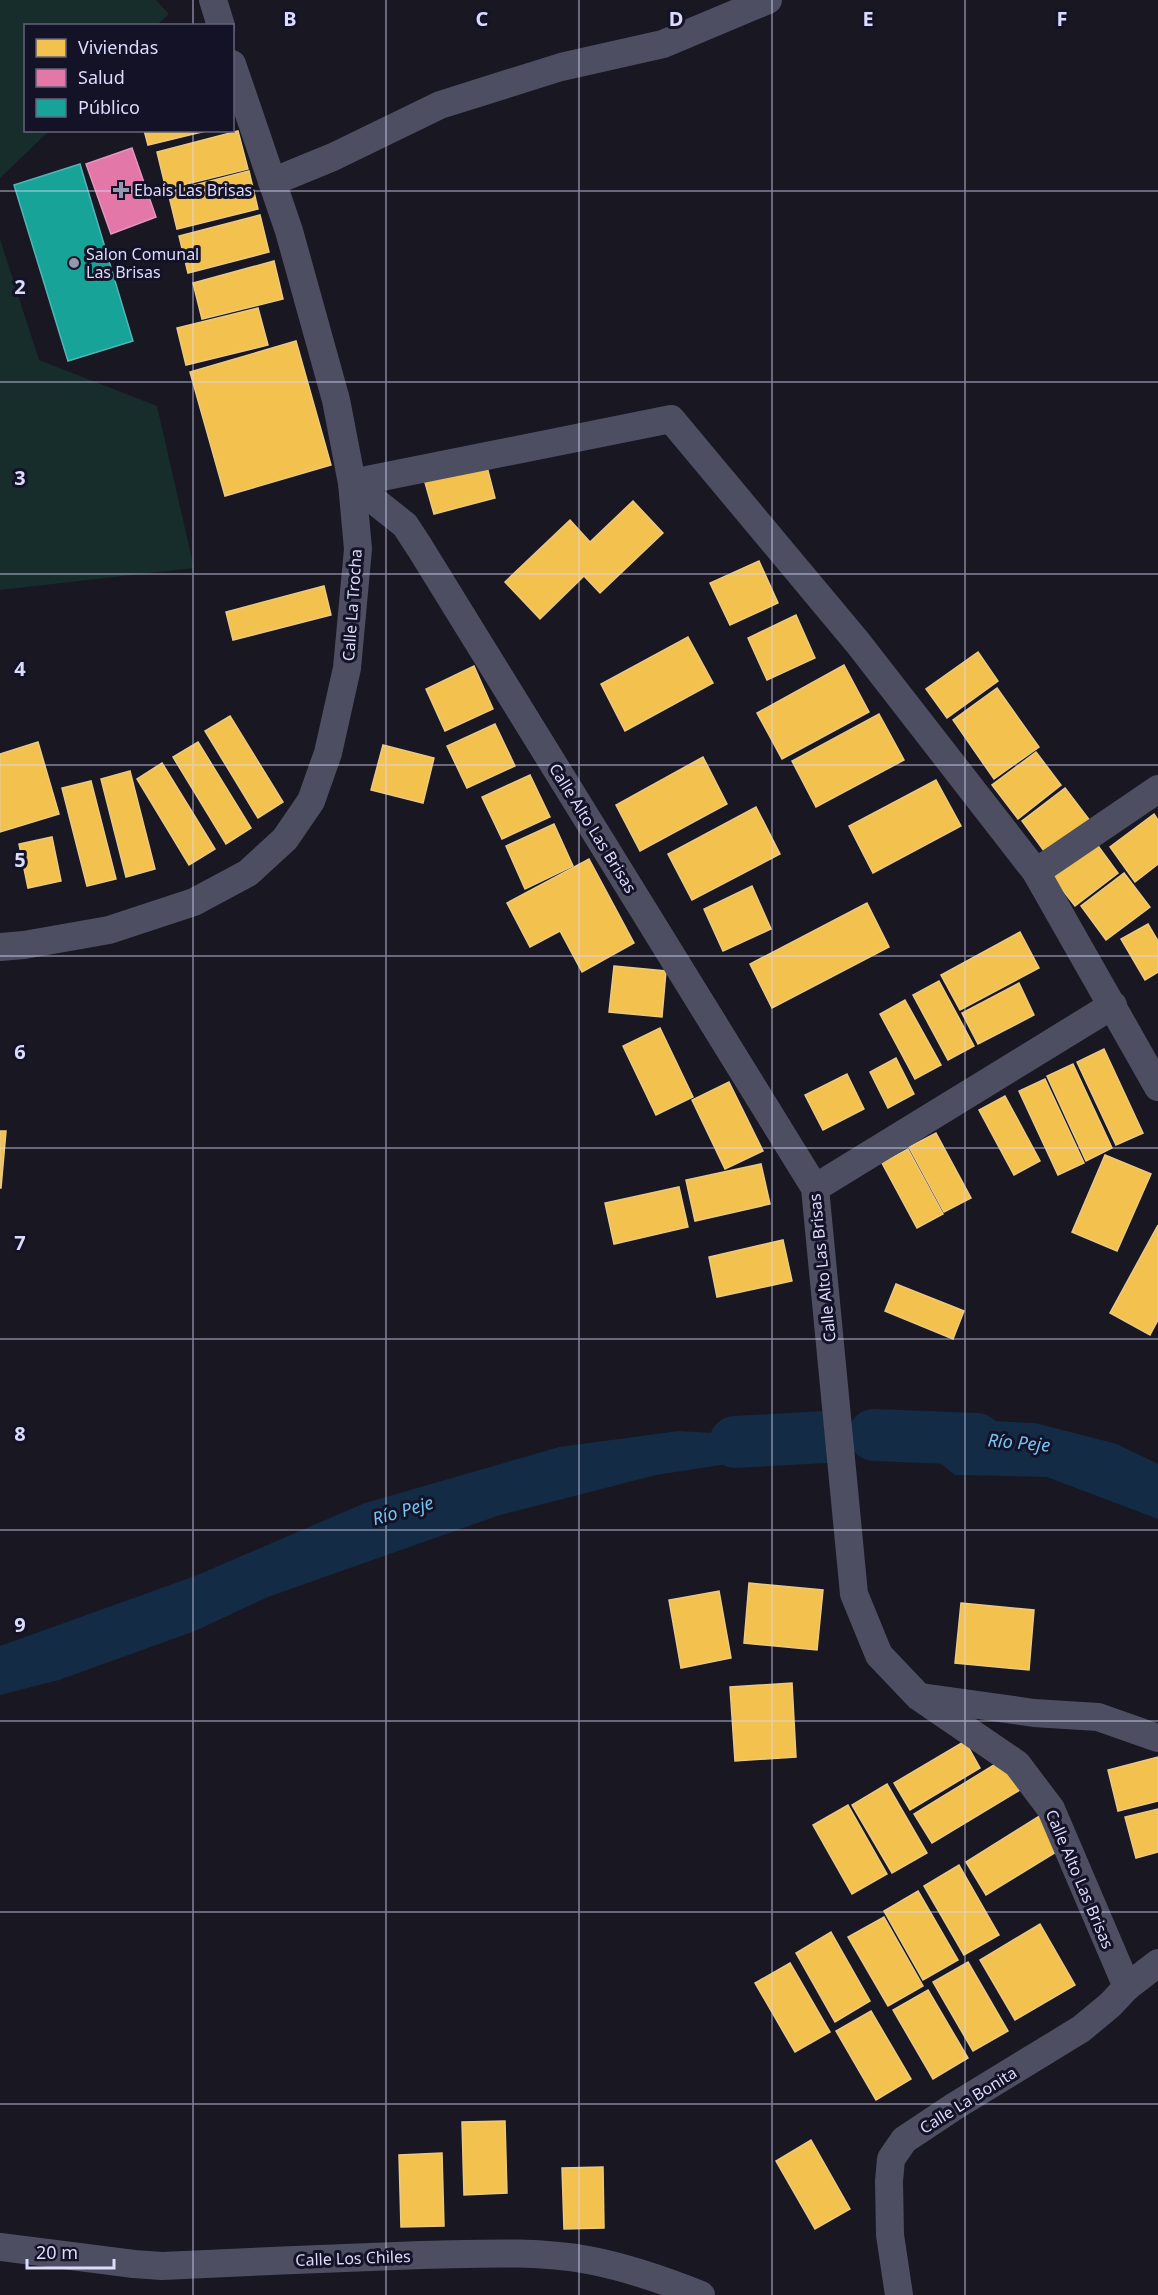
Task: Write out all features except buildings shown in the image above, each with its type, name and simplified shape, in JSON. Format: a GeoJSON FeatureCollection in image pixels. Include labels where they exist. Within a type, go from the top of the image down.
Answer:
{"type":"FeatureCollection","features":[{"type":"Feature","properties":{"kind":"street"},"geometry":{"type":"LineString","coordinates":[[213,0],[219,24]]}},
{"type":"Feature","properties":{"kind":"street"},"geometry":{"type":"LineString","coordinates":[[272,182],[333,157],[440,105],[561,67],[663,44],[768,0]]}},
{"type":"Feature","properties":{"kind":"street","name":"Calle La Trocha"},"geometry":{"type":"LineString","coordinates":[[0,947],[109,930],[194,902],[248,873],[285,839],[311,801],[328,753],[347,668],[358,549],[352,483],[333,388],[289,231],[234,70]]}},
{"type":"Feature","properties":{"kind":"street"},"geometry":{"type":"LineString","coordinates":[[352,483],[671,419],[858,643],[1035,872],[1158,1087]]}},
{"type":"Feature","properties":{"kind":"street","name":"Calle Alto Las Brisas"},"geometry":{"type":"LineString","coordinates":[[352,483],[405,525],[815,1188],[854,1594],[879,1655],[919,1697],[1017,1764],[1051,1809],[1127,1987]]}},
{"type":"Feature","properties":{"kind":"street"},"geometry":{"type":"LineString","coordinates":[[1035,872],[1158,789]]}},
{"type":"Feature","properties":{"kind":"street"},"geometry":{"type":"LineString","coordinates":[[815,1188],[1113,1005]]}},
{"type":"Feature","properties":{"kind":"street"},"geometry":{"type":"LineString","coordinates":[[919,1697],[1034,1713],[1098,1717],[1158,1738]]}},
{"type":"Feature","properties":{"kind":"street","name":"Calle La Bonita"},"geometry":{"type":"LineString","coordinates":[[899,2295],[890,2235],[889,2181],[891,2159],[904,2140],[955,2106],[1082,2029],[1110,2006],[1127,1987],[1158,1964]]}},
{"type":"Feature","properties":{"kind":"street","name":"Calle Los Chiles"},"geometry":{"type":"LineString","coordinates":[[0,2247],[162,2266],[383,2256],[498,2253],[544,2255],[589,2260],[701,2295]]}},
{"type":"Feature","properties":{"kind":"green space"},"geometry":{"type":"Polygon","coordinates":[[[0,0],[156,0],[169,14],[158,24],[24,24],[24,132],[48,132],[0,178],[0,0]]]}},
{"type":"Feature","properties":{"kind":"green space"},"geometry":{"type":"Polygon","coordinates":[[[0,239],[39,360],[157,406],[194,568],[0,590],[0,239]]]}},
{"type":"Feature","properties":{"kind":"water"},"geometry":{"type":"Polygon","coordinates":[[[923,1418],[1035,1423],[1117,1444],[1158,1464],[1158,1519],[1047,1477],[955,1475],[905,1435],[923,1418]]]}},
{"type":"Feature","properties":{"kind":"water"},"geometry":{"type":"Polygon","coordinates":[[[678,1431],[808,1438],[754,1460],[656,1475],[500,1515],[268,1597],[195,1631],[59,1680],[0,1695],[0,1646],[195,1576],[365,1503],[559,1447],[678,1431]]]}},
{"type":"Feature","properties":{"kind":"waterway","name":"Río Peje"},"geometry":{"type":"LineString","coordinates":[[874,1435],[977,1439]]}},
{"type":"Feature","properties":{"kind":"waterway","name":"Río Peje"},"geometry":{"type":"LineString","coordinates":[[735,1442],[826,1437]]}},
{"type":"Feature","properties":{"kind":"place","name":"Ebais Las Brisas"},"geometry":{"type":"Point","coordinates":[121,190]}},
{"type":"Feature","properties":{"kind":"place","name":"Salon Comunal Las Brisas"},"geometry":{"type":"Point","coordinates":[74,263]}}]}
